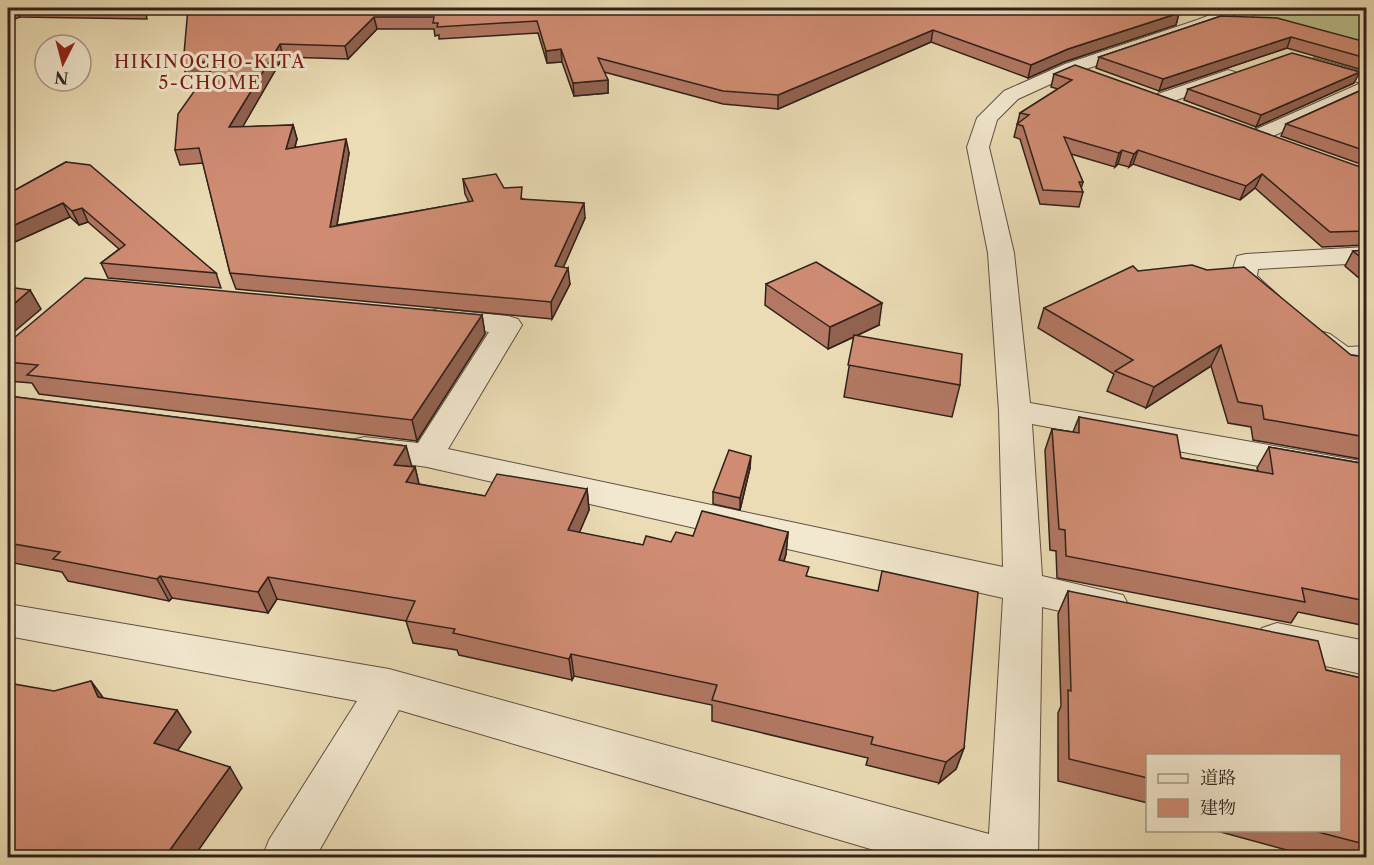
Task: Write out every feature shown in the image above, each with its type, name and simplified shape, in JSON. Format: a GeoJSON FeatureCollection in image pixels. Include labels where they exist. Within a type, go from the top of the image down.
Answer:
{"type":"FeatureCollection","features":[{"type":"Feature","properties":{"kind":"street"},"geometry":{"type":"LineString","coordinates":[[1013,858],[1023,589],[1016,411],[1001,253],[978,147],[987,118],[1011,95],[1071,68],[1203,24],[1240,8]]}},
{"type":"Feature","properties":{"kind":"street"},"geometry":{"type":"LineString","coordinates":[[1296,58],[1366,79]]}},
{"type":"Feature","properties":{"kind":"street"},"geometry":{"type":"LineString","coordinates":[[1071,68],[1104,80]]}},
{"type":"Feature","properties":{"kind":"street"},"geometry":{"type":"LineString","coordinates":[[1159,100],[1244,70]]}},
{"type":"Feature","properties":{"kind":"street"},"geometry":{"type":"LineString","coordinates":[[1257,136],[1366,88]]}},
{"type":"Feature","properties":{"kind":"street"},"geometry":{"type":"LineString","coordinates":[[1137,92],[1192,112]]}},
{"type":"Feature","properties":{"kind":"street"},"geometry":{"type":"LineString","coordinates":[[1235,128],[1288,147]]}},
{"type":"Feature","properties":{"kind":"street"},"geometry":{"type":"LineString","coordinates":[[1366,255],[1246,262],[1243,278],[1341,357],[1366,355]]}},
{"type":"Feature","properties":{"kind":"street"},"geometry":{"type":"LineString","coordinates":[[414,316],[508,325],[427,456]]}},
{"type":"Feature","properties":{"kind":"street"},"geometry":{"type":"LineString","coordinates":[[1016,411],[1366,474]]}},
{"type":"Feature","properties":{"kind":"street"},"geometry":{"type":"LineString","coordinates":[[333,444],[427,456],[1023,589],[1137,612]]}},
{"type":"Feature","properties":{"kind":"street"},"geometry":{"type":"LineString","coordinates":[[8,620],[389,688],[988,858]]}},
{"type":"Feature","properties":{"kind":"street"},"geometry":{"type":"LineString","coordinates":[[1240,633],[1366,658]]}},
{"type":"Feature","properties":{"kind":"street"},"geometry":{"type":"LineString","coordinates":[[287,858],[389,688]]}},
{"type":"Feature","properties":{"kind":"green space"},"geometry":{"type":"Polygon","coordinates":[[[1261,8],[1366,8],[1366,60],[1249,20],[1261,8]]]}},
{"type":"Feature","properties":{"kind":"building"},"geometry":{"type":"Polygon","coordinates":[[[36,8],[143,8],[143,9],[36,8]]]}},
{"type":"Feature","properties":{"kind":"building"},"geometry":{"type":"Polygon","coordinates":[[[188,8],[1121,8],[1121,11],[1179,13],[1068,49],[1031,65],[933,30],[778,95],[723,91],[598,58],[608,80],[573,83],[561,49],[546,51],[537,21],[437,27],[438,23],[433,23],[434,17],[374,17],[345,46],[280,44],[229,127],[293,125],[286,149],[346,139],[330,227],[473,201],[463,179],[496,174],[504,188],[522,187],[521,199],[584,203],[555,266],[568,268],[551,302],[230,273],[199,148],[175,150],[178,114],[205,76],[224,59],[183,65],[188,8]]]}},
{"type":"Feature","properties":{"kind":"building"},"geometry":{"type":"Polygon","coordinates":[[[1221,16],[1277,18],[1366,42],[1366,58],[1291,37],[1163,79],[1099,57],[1221,16]]]}},
{"type":"Feature","properties":{"kind":"building"},"geometry":{"type":"Polygon","coordinates":[[[1292,53],[1360,72],[1261,115],[1188,89],[1292,53]]]}},
{"type":"Feature","properties":{"kind":"building"},"geometry":{"type":"Polygon","coordinates":[[[1075,65],[1366,169],[1366,231],[1330,232],[1262,174],[1246,186],[1138,150],[1134,154],[1122,150],[1119,153],[1064,137],[1083,182],[1079,182],[1083,192],[1043,190],[1023,126],[1017,124],[1029,115],[1020,113],[1072,80],[1054,74],[1075,65]]]}},
{"type":"Feature","properties":{"kind":"building"},"geometry":{"type":"Polygon","coordinates":[[[1366,88],[1366,151],[1286,124],[1366,88]]]}},
{"type":"Feature","properties":{"kind":"building"},"geometry":{"type":"Polygon","coordinates":[[[66,162],[90,165],[216,273],[101,263],[125,245],[82,208],[72,211],[63,203],[8,228],[8,194],[66,162]]]}},
{"type":"Feature","properties":{"kind":"building"},"geometry":{"type":"Polygon","coordinates":[[[1366,250],[1366,262],[1353,251],[1366,250]]]}},
{"type":"Feature","properties":{"kind":"building"},"geometry":{"type":"Polygon","coordinates":[[[816,262],[882,303],[830,327],[766,284],[816,262]]]}},
{"type":"Feature","properties":{"kind":"building"},"geometry":{"type":"Polygon","coordinates":[[[1192,265],[1207,270],[1244,267],[1351,355],[1366,357],[1366,437],[1264,419],[1262,406],[1238,402],[1221,345],[1154,387],[1115,371],[1133,360],[1044,308],[1133,266],[1138,271],[1192,265]]]}},
{"type":"Feature","properties":{"kind":"building"},"geometry":{"type":"Polygon","coordinates":[[[85,278],[482,315],[412,420],[27,375],[38,365],[8,362],[8,343],[85,278]]]}},
{"type":"Feature","properties":{"kind":"building"},"geometry":{"type":"Polygon","coordinates":[[[8,287],[30,290],[8,309],[8,287]]]}},
{"type":"Feature","properties":{"kind":"building"},"geometry":{"type":"Polygon","coordinates":[[[854,335],[962,354],[960,385],[848,365],[854,335]]]}},
{"type":"Feature","properties":{"kind":"building"},"geometry":{"type":"Polygon","coordinates":[[[8,396],[406,446],[394,465],[415,467],[406,482],[485,496],[497,474],[587,489],[568,530],[643,545],[646,536],[671,542],[676,532],[693,536],[702,511],[788,532],[779,560],[809,567],[806,576],[878,591],[882,571],[978,592],[964,748],[946,762],[871,744],[873,737],[712,700],[717,685],[571,654],[569,659],[453,633],[455,629],[406,621],[415,601],[268,577],[258,592],[160,576],[157,579],[53,559],[60,552],[8,543],[8,396]]]}},
{"type":"Feature","properties":{"kind":"building"},"geometry":{"type":"Polygon","coordinates":[[[1079,417],[1177,435],[1181,458],[1273,474],[1269,447],[1366,464],[1366,601],[1302,588],[1305,602],[1066,556],[1065,530],[1059,529],[1052,429],[1079,433],[1079,417]]]}},
{"type":"Feature","properties":{"kind":"building"},"geometry":{"type":"Polygon","coordinates":[[[729,450],[751,456],[740,498],[713,492],[729,450]]]}},
{"type":"Feature","properties":{"kind":"building"},"geometry":{"type":"Polygon","coordinates":[[[1068,591],[1318,641],[1326,670],[1366,679],[1366,831],[1360,829],[1364,844],[1318,832],[1341,832],[1341,754],[1146,754],[1146,778],[1069,759],[1068,690],[1071,691],[1068,591]]]}},
{"type":"Feature","properties":{"kind":"building"},"geometry":{"type":"Polygon","coordinates":[[[91,681],[98,697],[177,710],[154,743],[230,767],[164,858],[8,858],[8,683],[54,691],[91,681]]]}},
{"type":"Feature","properties":{"kind":"district","name":"HIKINOCHO-KITA 5-CHOME"},"geometry":{"type":"Point","coordinates":[210,72]}}]}
